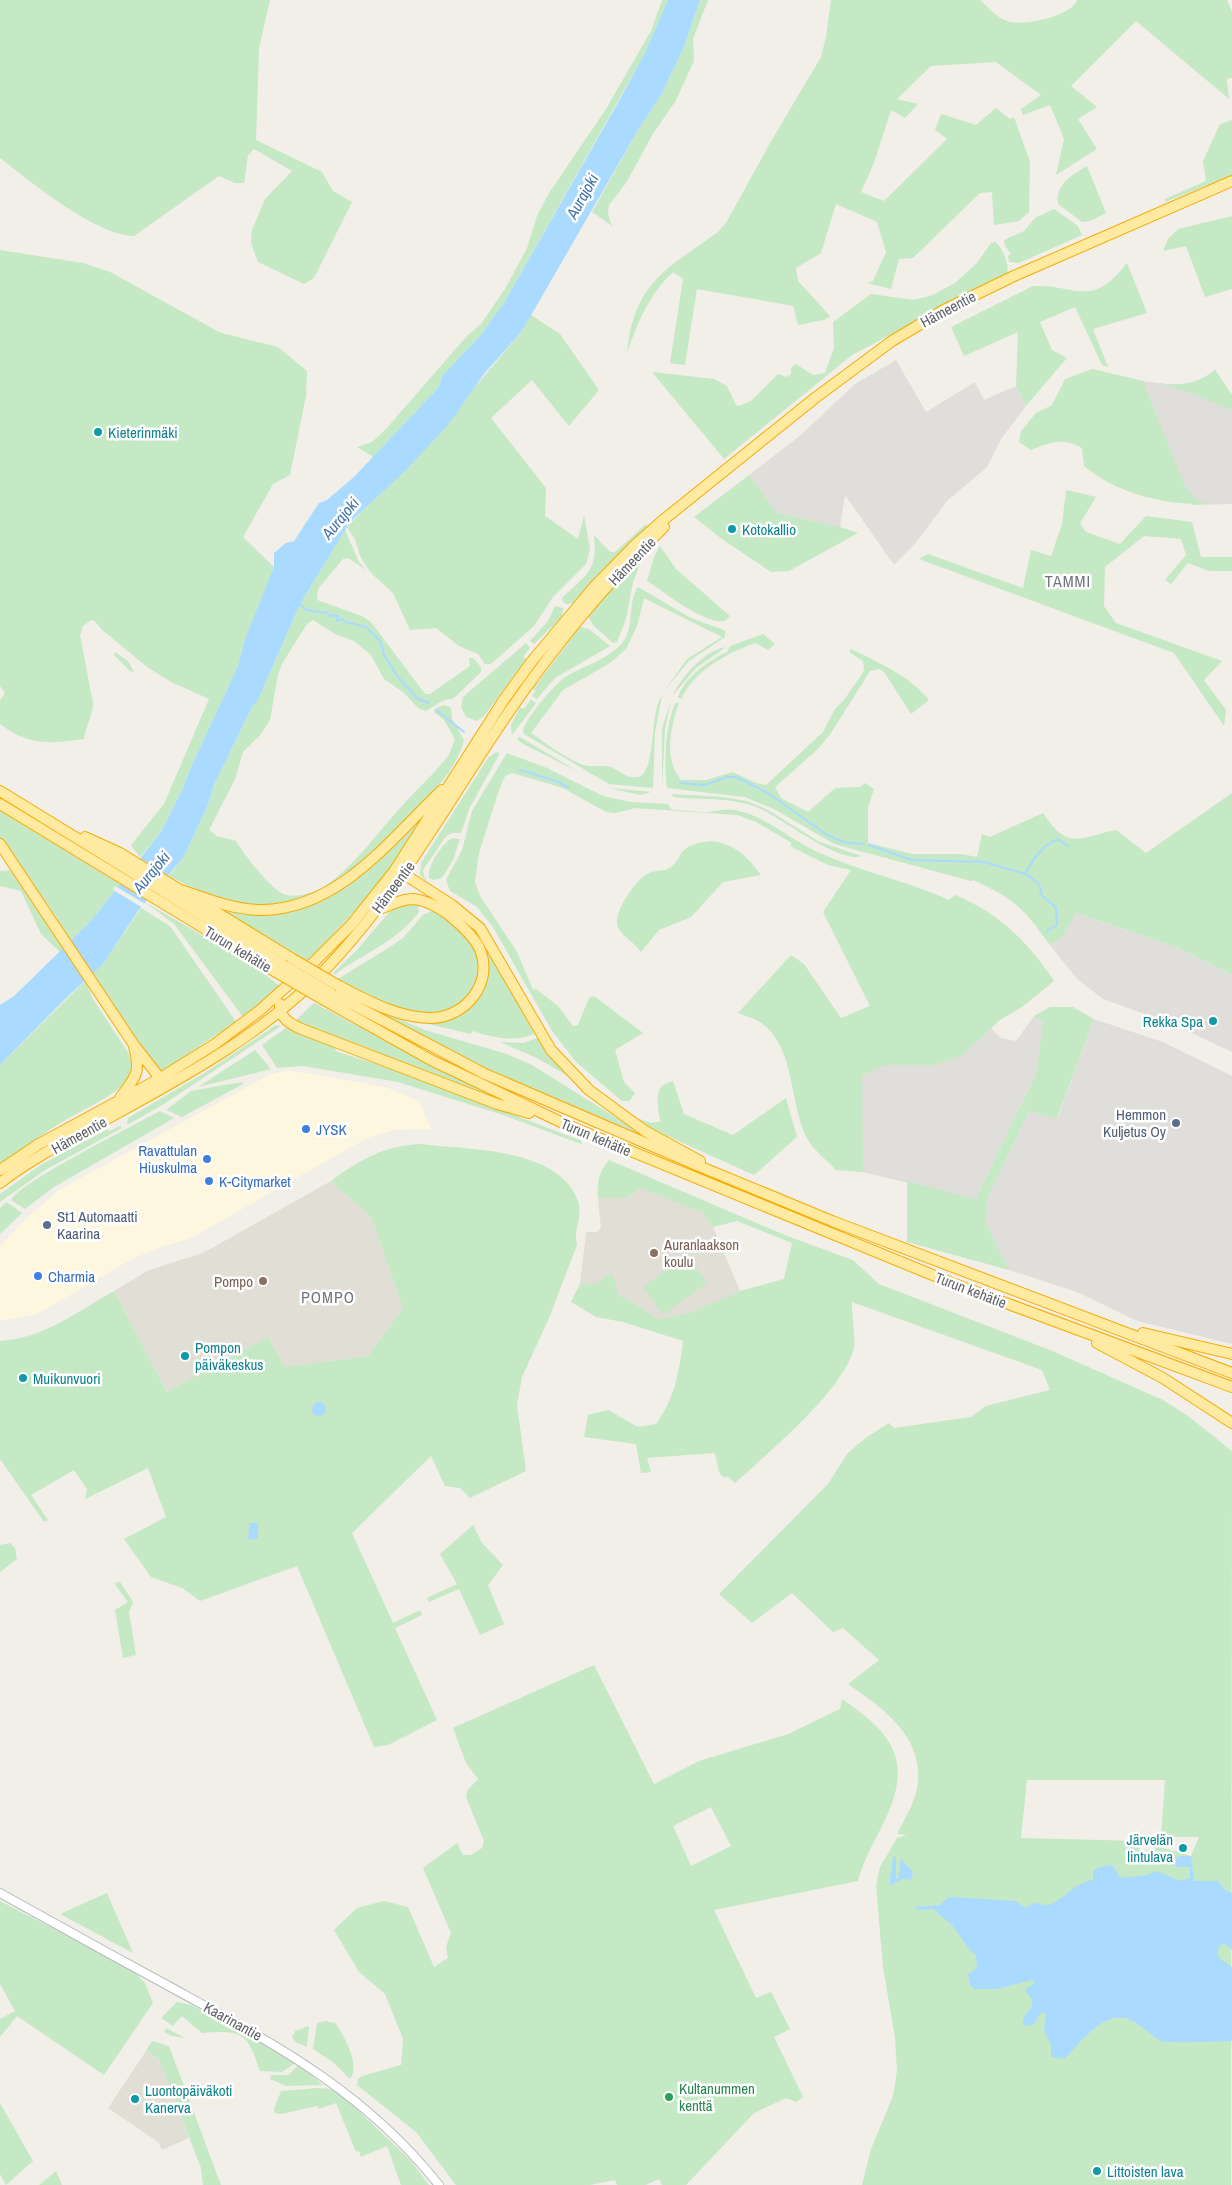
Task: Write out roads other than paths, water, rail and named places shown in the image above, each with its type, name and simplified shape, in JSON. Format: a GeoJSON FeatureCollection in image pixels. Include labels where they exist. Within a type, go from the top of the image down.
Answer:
{"type":"FeatureCollection","features":[{"type":"Feature","properties":{"kind":"highway","name":"Hämeentie"},"geometry":{"type":"LineString","coordinates":[[0,1183],[44,1154],[169,1085],[222,1052],[280,1010],[324,970],[374,912],[453,779],[503,701],[581,601],[634,545],[844,376],[923,322],[1014,276],[1232,180]]}},
{"type":"Feature","properties":{"kind":"highway","name":"Hämeentie"},"geometry":{"type":"LineString","coordinates":[[0,1170],[39,1144],[159,1079],[215,1044],[283,991],[351,925],[399,872],[502,722],[575,624],[620,572],[697,495]]}},
{"type":"Feature","properties":{"kind":"highway"},"geometry":{"type":"LineString","coordinates":[[175,898],[255,910],[290,907],[308,902],[328,892],[365,864],[398,836],[453,779]]}},
{"type":"Feature","properties":{"kind":"highway"},"geometry":{"type":"LineString","coordinates":[[0,791],[30,810],[117,857],[175,898],[331,993],[390,1010],[430,1018],[448,1015],[461,1008],[477,992],[483,972],[480,950],[464,928],[444,911],[423,901],[411,899],[374,912]]}},
{"type":"Feature","properties":{"kind":"highway","name":"Turun kehätie"},"geometry":{"type":"LineString","coordinates":[[0,804],[109,871],[175,898],[331,993],[485,1074],[832,1221],[1232,1374]]}},
{"type":"Feature","properties":{"kind":"highway"},"geometry":{"type":"LineString","coordinates":[[0,844],[134,1044],[159,1079],[169,1085]]}},
{"type":"Feature","properties":{"kind":"highway"},"geometry":{"type":"LineString","coordinates":[[399,872],[452,905],[480,928],[551,1050],[589,1090],[644,1131],[745,1185]]}},
{"type":"Feature","properties":{"kind":"highway"},"geometry":{"type":"LineString","coordinates":[[283,991],[280,1010],[289,1022],[497,1104],[564,1124]]}},
{"type":"Feature","properties":{"kind":"highway","name":"Turun kehätie"},"geometry":{"type":"LineString","coordinates":[[331,993],[431,1060],[564,1124],[810,1226],[1031,1312],[1232,1387]]}},
{"type":"Feature","properties":{"kind":"highway"},"geometry":{"type":"LineString","coordinates":[[118,1101],[137,1075],[138,1064],[134,1044]]}},
{"type":"Feature","properties":{"kind":"highway"},"geometry":{"type":"LineString","coordinates":[[1031,1312],[1134,1361],[1232,1423]]}},
{"type":"Feature","properties":{"kind":"highway"},"geometry":{"type":"LineString","coordinates":[[1094,1321],[1232,1354]]}},
{"type":"Feature","properties":{"kind":"main road","name":"Kaarinantie"},"geometry":{"type":"LineString","coordinates":[[0,1893],[260,2036],[311,2067],[354,2098],[395,2135],[439,2185]]}},
{"type":"Feature","properties":{"kind":"water","name":"Aurajoki"},"geometry":{"type":"Polygon","coordinates":[[[668,0],[700,0],[683,49],[661,95],[638,130],[522,331],[484,374],[448,425],[405,471],[350,522],[300,604],[257,702],[252,707],[214,785],[208,805],[183,858],[138,911],[103,964],[65,999],[0,1065],[0,1005],[14,996],[91,921],[161,832],[238,666],[245,639],[274,567],[274,553],[286,543],[294,541],[319,503],[327,500],[354,477],[439,387],[442,376],[480,336],[504,303],[645,53],[668,0]]]}},
{"type":"Feature","properties":{"kind":"water"},"geometry":{"type":"Polygon","coordinates":[[[319,1402],[324,1404],[326,1409],[324,1414],[319,1416],[314,1414],[312,1409],[314,1404],[319,1402]]]}},
{"type":"Feature","properties":{"kind":"water"},"geometry":{"type":"Polygon","coordinates":[[[250,1523],[258,1523],[258,1537],[254,1540],[248,1539],[250,1523]]]}},
{"type":"Feature","properties":{"kind":"water"},"geometry":{"type":"Polygon","coordinates":[[[896,1856],[896,1879],[898,1878],[901,1859],[913,1872],[911,1880],[902,1879],[889,1886],[893,1857],[896,1856]]]}},
{"type":"Feature","properties":{"kind":"water"},"geometry":{"type":"Polygon","coordinates":[[[1191,1856],[1194,1881],[1218,1881],[1225,1890],[1232,1893],[1232,1950],[1224,1943],[1219,1946],[1217,1953],[1219,1958],[1232,1967],[1232,2041],[1162,2041],[1133,2021],[1113,2018],[1094,2028],[1064,2059],[1051,2057],[1051,2045],[1044,2031],[1046,2014],[1041,2012],[1034,2024],[1027,2026],[1023,2024],[1024,2017],[1032,2006],[1032,2000],[1025,1989],[1034,1984],[1032,1980],[997,1989],[975,1989],[970,1985],[968,1974],[977,1968],[976,1955],[970,1950],[952,1925],[933,1909],[916,1910],[916,1907],[940,1905],[949,1897],[1016,1901],[1026,1908],[1033,1903],[1046,1905],[1060,1899],[1080,1884],[1093,1880],[1093,1870],[1107,1865],[1114,1867],[1120,1878],[1148,1875],[1157,1871],[1179,1881],[1190,1878],[1190,1867],[1176,1867],[1176,1858],[1191,1856]]]}},
{"type":"Feature","properties":{"kind":"waterway"},"geometry":{"type":"LineString","coordinates":[[300,604],[306,610],[328,613],[330,617],[332,615],[338,616],[337,621],[342,619],[346,622],[366,627],[381,642],[384,655],[398,677],[418,699],[429,703]]}},
{"type":"Feature","properties":{"kind":"waterway"},"geometry":{"type":"LineString","coordinates":[[436,710],[464,732]]}},
{"type":"Feature","properties":{"kind":"waterway"},"geometry":{"type":"LineString","coordinates":[[520,770],[556,781],[568,787]]}},
{"type":"Feature","properties":{"kind":"waterway"},"geometry":{"type":"LineString","coordinates":[[680,783],[705,785],[727,777],[736,777],[768,793],[827,835],[843,842],[863,844]]}},
{"type":"Feature","properties":{"kind":"waterway"},"geometry":{"type":"LineString","coordinates":[[1025,874],[1031,863],[1047,845],[1058,839],[1068,846]]}},
{"type":"Feature","properties":{"kind":"waterway"},"geometry":{"type":"LineString","coordinates":[[869,845],[912,860],[984,862],[1026,874],[1039,884],[1042,896],[1056,907],[1057,925],[1047,931]]}},
{"type":"Feature","properties":{"kind":"place","name":"Kieterinmäki"},"geometry":{"type":"Point","coordinates":[98,432]}},
{"type":"Feature","properties":{"kind":"place","name":"Kotokallio"},"geometry":{"type":"Point","coordinates":[732,529]}},
{"type":"Feature","properties":{"kind":"place","name":"Rekka Spa"},"geometry":{"type":"Point","coordinates":[1213,1021]}},
{"type":"Feature","properties":{"kind":"place","name":"Hemmon Kuljetus Oy"},"geometry":{"type":"Point","coordinates":[1176,1123]}},
{"type":"Feature","properties":{"kind":"place","name":"JYSK"},"geometry":{"type":"Point","coordinates":[306,1129]}},
{"type":"Feature","properties":{"kind":"place","name":"Ravattulan Hiuskulma"},"geometry":{"type":"Point","coordinates":[207,1159]}},
{"type":"Feature","properties":{"kind":"place","name":"K-Citymarket"},"geometry":{"type":"Point","coordinates":[209,1181]}},
{"type":"Feature","properties":{"kind":"place","name":"St1 Automaatti Kaarina"},"geometry":{"type":"Point","coordinates":[47,1225]}},
{"type":"Feature","properties":{"kind":"place","name":"Auranlaakson koulu"},"geometry":{"type":"Point","coordinates":[654,1253]}},
{"type":"Feature","properties":{"kind":"place","name":"Charmia"},"geometry":{"type":"Point","coordinates":[38,1276]}},
{"type":"Feature","properties":{"kind":"place","name":"Pompo"},"geometry":{"type":"Point","coordinates":[263,1281]}},
{"type":"Feature","properties":{"kind":"place","name":"Pompon päiväkeskus"},"geometry":{"type":"Point","coordinates":[185,1356]}},
{"type":"Feature","properties":{"kind":"place","name":"Muikunvuori"},"geometry":{"type":"Point","coordinates":[23,1378]}},
{"type":"Feature","properties":{"kind":"place","name":"Järvelän lintulava"},"geometry":{"type":"Point","coordinates":[1183,1848]}},
{"type":"Feature","properties":{"kind":"place","name":"Kultanummen kenttä"},"geometry":{"type":"Point","coordinates":[669,2097]}},
{"type":"Feature","properties":{"kind":"place","name":"Luontopäiväkoti Kanerva"},"geometry":{"type":"Point","coordinates":[135,2099]}},
{"type":"Feature","properties":{"kind":"place","name":"Littoisten lava"},"geometry":{"type":"Point","coordinates":[1097,2171]}},
{"type":"Feature","properties":{"kind":"district","name":"TAMMI"},"geometry":{"type":"Point","coordinates":[1068,581]}},
{"type":"Feature","properties":{"kind":"district","name":"POMPO"},"geometry":{"type":"Point","coordinates":[328,1297]}}]}
